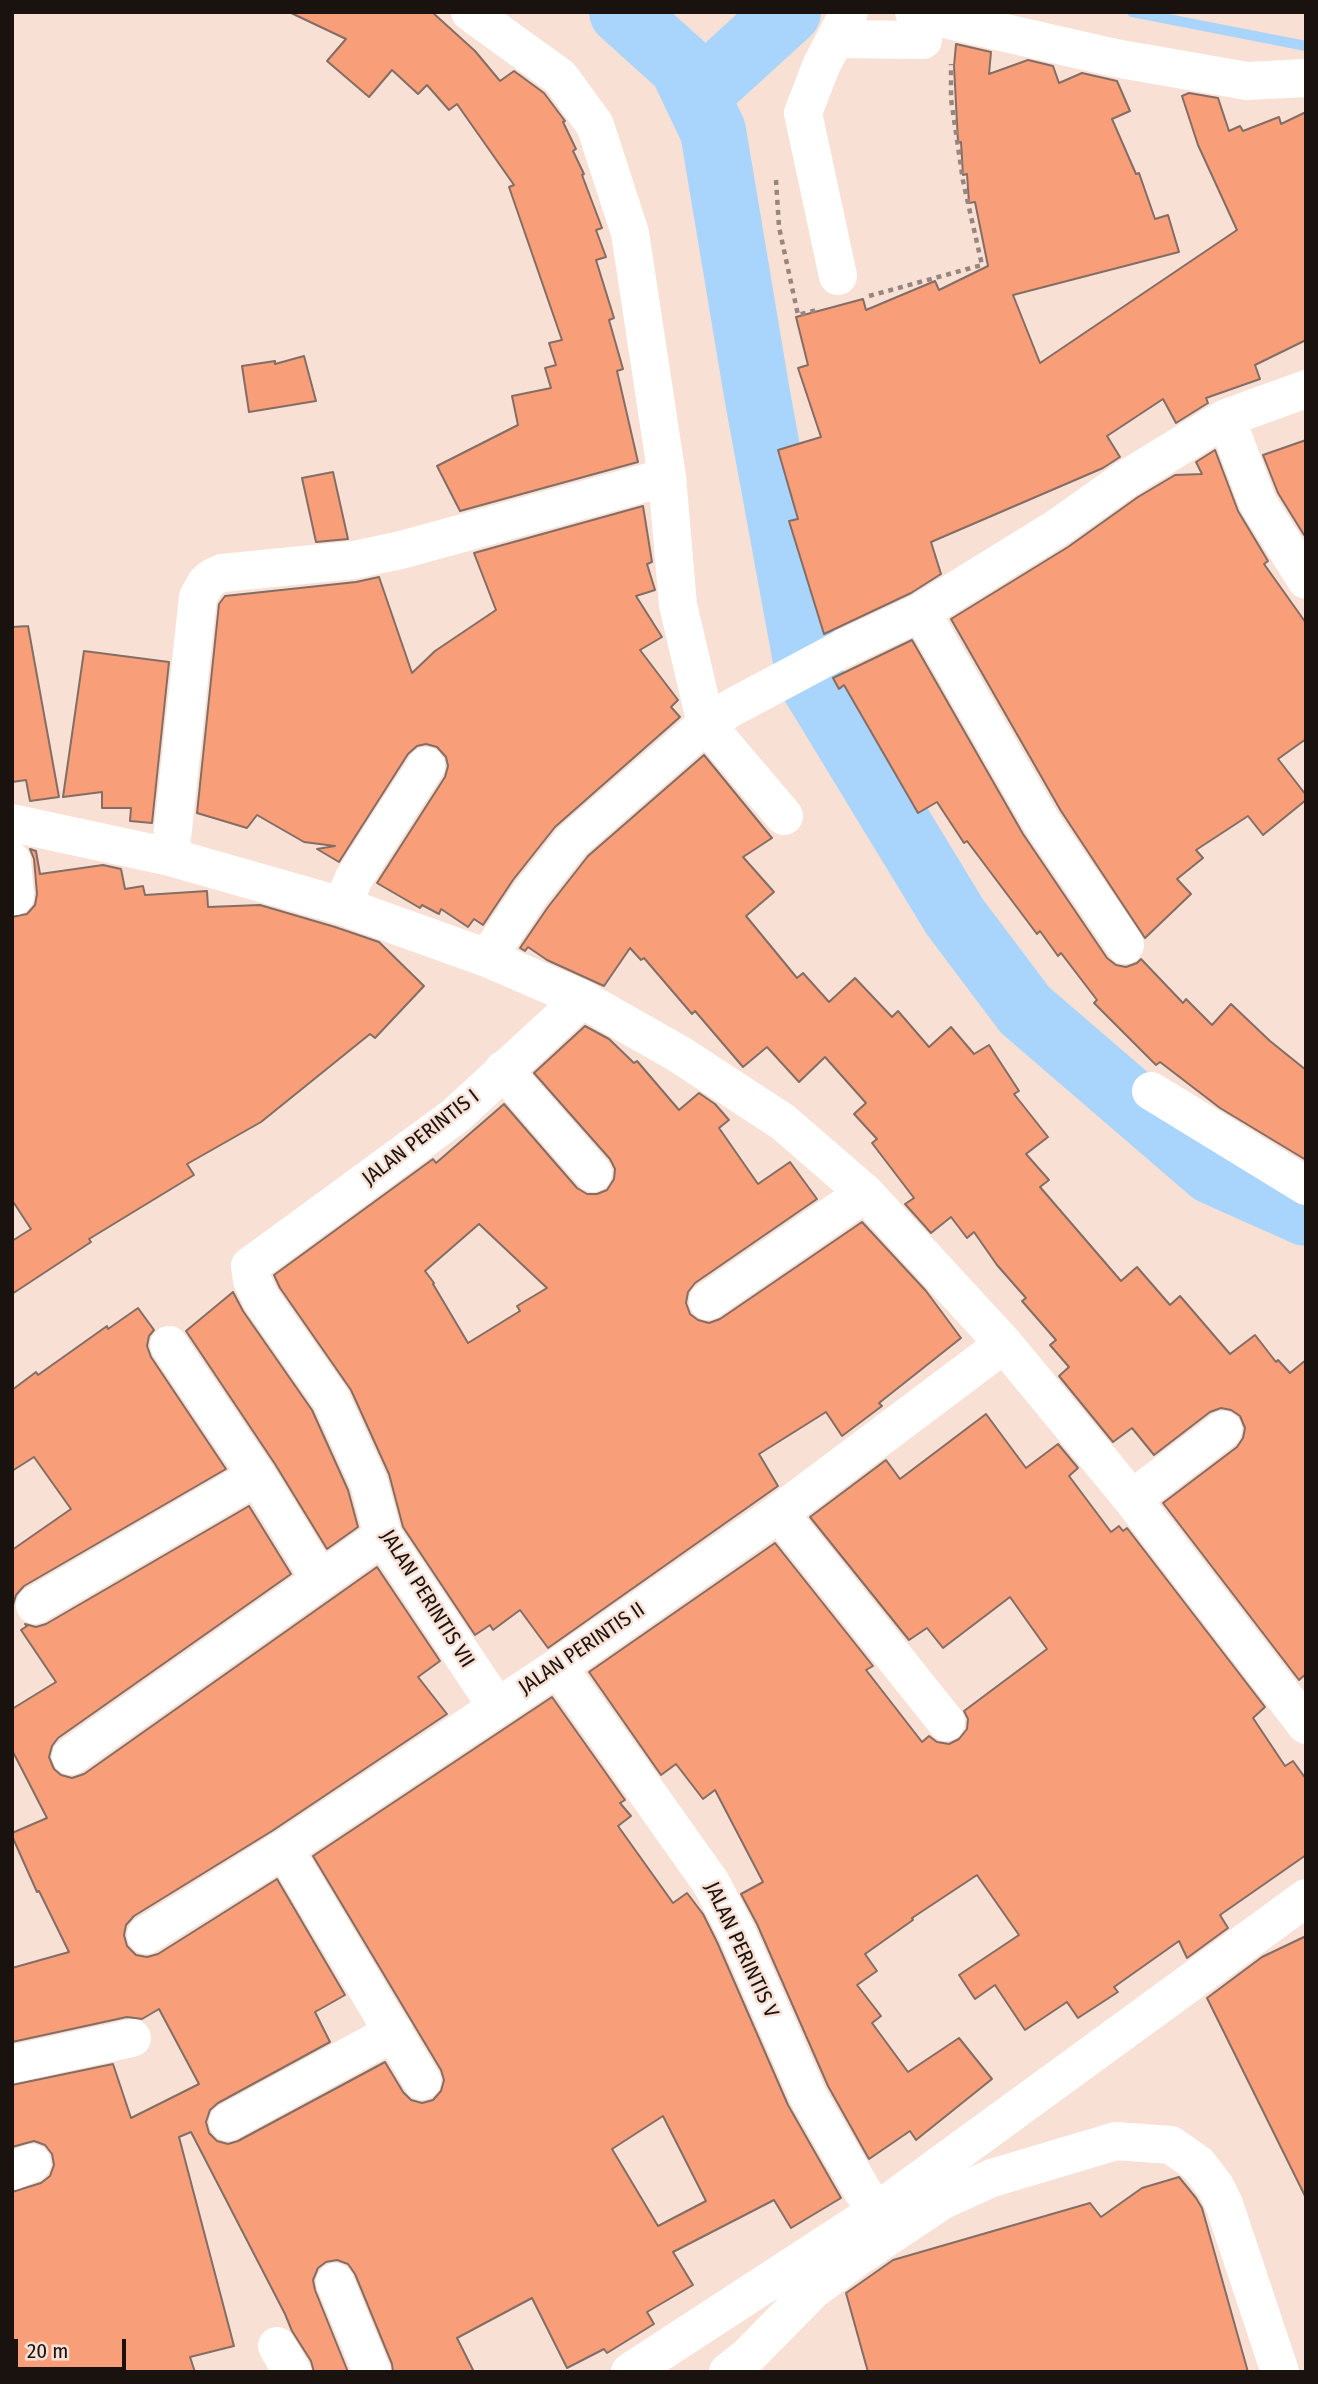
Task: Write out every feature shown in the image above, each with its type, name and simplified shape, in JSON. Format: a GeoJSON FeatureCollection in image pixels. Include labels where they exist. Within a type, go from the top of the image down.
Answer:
{"type":"FeatureCollection","features":[{"type":"Feature","properties":{"kind":"street"},"geometry":{"type":"LineString","coordinates":[[470,12],[560,77],[595,125],[630,233],[667,477],[678,604],[719,716],[784,816]]}},
{"type":"Feature","properties":{"kind":"street"},"geometry":{"type":"LineString","coordinates":[[842,294],[803,113],[821,66],[843,25],[930,25],[1247,81],[1306,78]]}},
{"type":"Feature","properties":{"kind":"street"},"geometry":{"type":"LineString","coordinates":[[487,958],[530,894],[572,841],[719,716],[842,649],[921,612],[1057,528],[1126,479],[1226,418],[1306,389]]}},
{"type":"Feature","properties":{"kind":"street"},"geometry":{"type":"LineString","coordinates":[[1226,418],[1258,503],[1306,580]]}},
{"type":"Feature","properties":{"kind":"street"},"geometry":{"type":"LineString","coordinates":[[170,857],[198,597],[212,577],[222,573],[320,565],[365,558],[667,477]]}},
{"type":"Feature","properties":{"kind":"street"},"geometry":{"type":"LineString","coordinates":[[921,612],[1042,822],[1125,945]]}},
{"type":"Feature","properties":{"kind":"street"},"geometry":{"type":"LineString","coordinates":[[342,906],[354,878],[426,766]]}},
{"type":"Feature","properties":{"kind":"street"},"geometry":{"type":"LineString","coordinates":[[12,823],[170,857],[342,906],[487,958],[582,999],[679,1054],[783,1122],[865,1193],[1004,1344],[1132,1499],[1306,1725]]}},
{"type":"Feature","properties":{"kind":"street","name":"JALAN PERINTIS I"},"geometry":{"type":"LineString","coordinates":[[250,1266],[455,1116],[582,999]]}},
{"type":"Feature","properties":{"kind":"street"},"geometry":{"type":"LineString","coordinates":[[503,1070],[593,1172]]}},
{"type":"Feature","properties":{"kind":"street"},"geometry":{"type":"LineString","coordinates":[[1151,1091],[1306,1186]]}},
{"type":"Feature","properties":{"kind":"street"},"geometry":{"type":"LineString","coordinates":[[708,1301],[865,1193]]}},
{"type":"Feature","properties":{"kind":"street","name":"JALAN PERINTIS VII"},"geometry":{"type":"LineString","coordinates":[[250,1266],[252,1280],[261,1298],[331,1399],[369,1483],[383,1536],[497,1707]]}},
{"type":"Feature","properties":{"kind":"street","name":"JALAN PERINTIS II"},"geometry":{"type":"LineString","coordinates":[[146,1935],[284,1849],[558,1667],[779,1513],[1004,1344]]}},
{"type":"Feature","properties":{"kind":"street"},"geometry":{"type":"LineString","coordinates":[[169,1345],[257,1476],[320,1579]]}},
{"type":"Feature","properties":{"kind":"street"},"geometry":{"type":"LineString","coordinates":[[1132,1499],[1223,1430]]}},
{"type":"Feature","properties":{"kind":"street"},"geometry":{"type":"LineString","coordinates":[[35,1605],[257,1476]]}},
{"type":"Feature","properties":{"kind":"street"},"geometry":{"type":"LineString","coordinates":[[779,1513],[946,1722]]}},
{"type":"Feature","properties":{"kind":"street"},"geometry":{"type":"LineString","coordinates":[[71,1756],[383,1536]]}},
{"type":"Feature","properties":{"kind":"street","name":"JALAN PERINTIS V"},"geometry":{"type":"LineString","coordinates":[[558,1667],[711,1883],[737,1933],[808,2096],[877,2211]]}},
{"type":"Feature","properties":{"kind":"street"},"geometry":{"type":"LineString","coordinates":[[284,1849],[422,2081]]}},
{"type":"Feature","properties":{"kind":"street"},"geometry":{"type":"LineString","coordinates":[[630,2372],[877,2211],[1306,1898]]}},
{"type":"Feature","properties":{"kind":"street"},"geometry":{"type":"LineString","coordinates":[[228,2122],[394,2032]]}},
{"type":"Feature","properties":{"kind":"street"},"geometry":{"type":"LineString","coordinates":[[12,2064],[132,2038]]}},
{"type":"Feature","properties":{"kind":"street"},"geometry":{"type":"LineString","coordinates":[[728,2372],[748,2356],[813,2290],[943,2200],[992,2178],[1116,2141],[1171,2146],[1198,2164],[1215,2186],[1224,2204],[1280,2372]]}},
{"type":"Feature","properties":{"kind":"street"},"geometry":{"type":"LineString","coordinates":[[335,2282],[372,2372]]}},
{"type":"Feature","properties":{"kind":"path"},"geometry":{"type":"LineString","coordinates":[[775,177],[779,227],[798,315],[842,294],[982,265],[962,181],[951,99],[930,25]]}},
{"type":"Feature","properties":{"kind":"building"},"geometry":{"type":"Polygon","coordinates":[[[289,12],[432,12],[475,51],[500,81],[514,71],[544,93],[565,121],[563,122],[576,149],[573,151],[584,174],[582,175],[602,228],[596,230],[606,257],[596,260],[614,318],[609,320],[623,369],[617,371],[638,462],[460,511],[437,466],[518,425],[512,396],[551,388],[545,368],[556,365],[549,343],[562,340],[509,187],[514,185],[457,104],[449,110],[427,85],[418,94],[392,70],[369,97],[327,61],[346,39],[289,12]]]}},
{"type":"Feature","properties":{"kind":"building"},"geometry":{"type":"Polygon","coordinates":[[[956,44],[991,52],[989,74],[1028,60],[1053,66],[1059,83],[1082,73],[1117,81],[1130,111],[1112,119],[1136,174],[1139,173],[1155,219],[1168,215],[1179,252],[1013,295],[1040,363],[1237,230],[1198,145],[1182,96],[1189,93],[1218,98],[1229,131],[1240,126],[1243,131],[1279,117],[1281,124],[1306,112],[1306,340],[1255,365],[1260,379],[1206,398],[1208,403],[1176,423],[1163,399],[1107,436],[1120,457],[1103,468],[931,542],[941,574],[911,593],[824,634],[789,521],[798,519],[778,450],[821,437],[798,368],[808,365],[796,317],[863,299],[866,310],[935,281],[939,290],[988,266],[975,202],[969,203],[967,174],[963,175],[961,142],[958,142],[954,66],[956,44]]]}},
{"type":"Feature","properties":{"kind":"building"},"geometry":{"type":"Polygon","coordinates":[[[304,356],[316,401],[249,412],[242,366],[275,361],[275,364],[304,356]]]}},
{"type":"Feature","properties":{"kind":"building"},"geometry":{"type":"Polygon","coordinates":[[[1306,440],[1304,535],[1278,493],[1263,455],[1306,440]]]}},
{"type":"Feature","properties":{"kind":"building"},"geometry":{"type":"Polygon","coordinates":[[[1215,450],[1238,511],[1268,561],[1264,564],[1306,623],[1306,739],[1278,759],[1306,795],[1306,800],[1263,835],[1248,816],[1196,850],[1203,858],[1177,879],[1191,894],[1145,938],[1061,811],[951,619],[1068,547],[1138,497],[1175,475],[1202,474],[1196,462],[1215,450]]]}},
{"type":"Feature","properties":{"kind":"building"},"geometry":{"type":"Polygon","coordinates":[[[333,472],[348,539],[316,542],[302,478],[333,472]]]}},
{"type":"Feature","properties":{"kind":"building"},"geometry":{"type":"Polygon","coordinates":[[[643,506],[652,562],[647,564],[655,590],[636,596],[662,637],[640,650],[678,700],[671,707],[680,717],[555,827],[513,880],[483,925],[474,919],[468,927],[441,909],[439,914],[422,905],[420,908],[377,883],[445,777],[448,766],[446,757],[437,747],[426,744],[417,746],[408,754],[339,862],[317,849],[335,846],[304,842],[257,815],[247,828],[197,813],[219,604],[225,596],[356,582],[379,577],[412,673],[435,651],[496,610],[474,553],[643,506]]]}},
{"type":"Feature","properties":{"kind":"building"},"geometry":{"type":"Polygon","coordinates":[[[28,626],[59,797],[30,801],[26,780],[12,782],[12,627],[28,626]]]}},
{"type":"Feature","properties":{"kind":"building"},"geometry":{"type":"Polygon","coordinates":[[[912,640],[1023,834],[1107,958],[1116,965],[1126,967],[1141,959],[1183,1003],[1186,999],[1212,1025],[1231,1004],[1306,1070],[1306,1160],[1220,1108],[1160,1062],[1156,1065],[1094,1003],[1097,1000],[1061,953],[1058,956],[1040,931],[1037,934],[967,841],[964,843],[937,802],[918,813],[844,685],[839,689],[833,678],[912,640]]]}},
{"type":"Feature","properties":{"kind":"building"},"geometry":{"type":"Polygon","coordinates":[[[84,651],[169,662],[152,823],[130,821],[131,808],[102,808],[102,792],[63,797],[84,651]]]}},
{"type":"Feature","properties":{"kind":"building"},"geometry":{"type":"Polygon","coordinates":[[[704,755],[772,838],[743,857],[774,892],[746,916],[797,978],[803,973],[829,1002],[855,978],[892,1017],[898,1011],[929,1047],[951,1027],[974,1054],[989,1045],[1019,1091],[1014,1094],[1048,1137],[1026,1154],[1049,1180],[1040,1187],[1121,1281],[1137,1267],[1170,1305],[1180,1296],[1230,1354],[1255,1335],[1276,1362],[1278,1360],[1290,1373],[1306,1360],[1306,1674],[1299,1680],[1163,1503],[1237,1447],[1245,1428],[1240,1416],[1221,1408],[1210,1412],[1154,1455],[1132,1428],[1113,1442],[1059,1376],[1069,1367],[1050,1345],[1056,1340],[1022,1301],[1026,1298],[997,1265],[974,1232],[967,1238],[951,1217],[931,1233],[905,1204],[914,1198],[872,1143],[877,1139],[854,1114],[866,1103],[825,1057],[799,1082],[767,1047],[743,1067],[695,1011],[692,1014],[644,958],[641,960],[630,948],[604,986],[547,960],[528,947],[525,951],[520,948],[588,856],[704,755]]]}},
{"type":"Feature","properties":{"kind":"building"},"geometry":{"type":"Polygon","coordinates":[[[30,849],[36,851],[40,874],[103,865],[121,869],[125,889],[143,886],[145,895],[207,891],[208,907],[260,905],[379,942],[424,986],[375,1038],[370,1034],[261,1122],[187,1164],[194,1175],[89,1239],[91,1242],[12,1294],[12,1241],[31,1229],[12,1200],[12,917],[27,914],[35,905],[37,894],[34,859],[30,849]]]}},
{"type":"Feature","properties":{"kind":"building"},"geometry":{"type":"Polygon","coordinates":[[[585,1026],[609,1039],[634,1063],[637,1061],[679,1110],[699,1093],[715,1104],[729,1120],[719,1128],[758,1184],[790,1162],[817,1199],[695,1283],[688,1292],[686,1303],[690,1314],[698,1320],[709,1323],[720,1319],[862,1222],[926,1291],[961,1338],[879,1403],[882,1406],[842,1436],[826,1412],[759,1454],[778,1486],[548,1648],[520,1610],[493,1630],[490,1625],[475,1635],[403,1527],[389,1474],[351,1390],[280,1288],[274,1275],[433,1159],[436,1163],[504,1104],[577,1188],[587,1194],[607,1190],[614,1179],[615,1169],[610,1159],[534,1073],[585,1026]],[[479,1224],[425,1271],[468,1343],[520,1311],[517,1306],[547,1288],[479,1224]]]}},
{"type":"Feature","properties":{"kind":"building"},"geometry":{"type":"Polygon","coordinates":[[[233,1292],[243,1311],[312,1410],[348,1490],[358,1527],[327,1549],[275,1464],[186,1331],[233,1292]]]}},
{"type":"Feature","properties":{"kind":"building"},"geometry":{"type":"Polygon","coordinates":[[[138,1308],[154,1330],[149,1336],[147,1346],[151,1357],[226,1469],[24,1586],[16,1595],[13,1605],[12,1550],[71,1509],[34,1457],[12,1471],[12,1390],[138,1308]]]}},
{"type":"Feature","properties":{"kind":"building"},"geometry":{"type":"Polygon","coordinates":[[[986,1414],[1026,1468],[1058,1444],[1078,1468],[1069,1476],[1111,1532],[1119,1526],[1123,1531],[1127,1528],[1265,1707],[1253,1718],[1285,1766],[1293,1761],[1306,1779],[1306,1855],[1220,1915],[1228,1928],[1187,1958],[1179,1941],[1114,1987],[1118,1992],[1078,2018],[1067,2002],[1025,2030],[995,1985],[975,1999],[959,1975],[1019,1935],[977,1875],[912,1918],[913,1920],[865,1954],[877,1971],[857,1985],[881,2016],[872,2023],[908,2072],[959,2038],[992,2079],[916,2140],[910,2131],[869,2159],[828,2086],[757,1924],[741,1894],[763,1882],[715,1790],[703,1799],[676,1764],[661,1775],[589,1672],[775,1543],[873,1666],[866,1670],[922,1742],[929,1736],[937,1742],[949,1744],[959,1739],[967,1729],[968,1719],[964,1711],[1047,1649],[1010,1597],[943,1648],[927,1628],[909,1640],[810,1517],[886,1460],[900,1479],[986,1414]]]}},
{"type":"Feature","properties":{"kind":"building"},"geometry":{"type":"Polygon","coordinates":[[[249,1506],[291,1574],[58,1738],[49,1757],[54,1769],[61,1775],[72,1778],[84,1774],[377,1567],[440,1661],[418,1677],[447,1714],[272,1831],[134,1916],[126,1925],[124,1935],[127,1946],[136,1955],[147,1957],[158,1954],[277,1879],[345,1995],[315,2012],[330,2042],[218,2103],[210,2110],[206,2122],[209,2133],[217,2141],[228,2144],[238,2141],[385,2062],[411,2100],[422,2103],[433,2100],[441,2091],[444,2080],[441,2070],[313,1856],[552,1697],[625,1800],[620,1803],[631,1816],[618,1826],[673,1903],[687,1893],[703,1914],[788,2105],[841,2198],[791,2228],[774,2200],[673,2252],[693,2285],[647,2312],[654,2324],[607,2353],[604,2349],[567,2368],[532,2298],[457,2338],[474,2372],[393,2372],[355,2274],[348,2264],[337,2260],[326,2262],[318,2268],[313,2280],[315,2290],[348,2372],[314,2372],[311,2361],[292,2331],[191,2132],[179,2137],[234,2346],[190,2357],[195,2372],[12,2372],[12,2192],[41,2183],[50,2176],[54,2165],[52,2154],[45,2145],[34,2141],[12,2147],[12,2085],[113,2064],[131,2118],[199,2084],[159,2009],[142,2019],[127,2017],[12,2042],[12,1968],[69,1952],[39,1891],[37,1892],[12,1836],[12,1833],[47,1818],[12,1750],[12,1709],[56,1682],[21,1630],[27,1626],[25,1624],[36,1627],[46,1624],[249,1506]],[[663,2116],[612,2149],[658,2226],[706,2201],[663,2116]]]}},
{"type":"Feature","properties":{"kind":"building"},"geometry":{"type":"Polygon","coordinates":[[[1306,1936],[1306,2198],[1207,1998],[1262,1957],[1306,1936]]]}},
{"type":"Feature","properties":{"kind":"building"},"geometry":{"type":"Polygon","coordinates":[[[1179,2177],[1202,2208],[1248,2372],[868,2372],[846,2293],[893,2260],[1090,2203],[1101,2217],[1142,2188],[1179,2177]]]}},
{"type":"Feature","properties":{"kind":"waterway"},"geometry":{"type":"LineString","coordinates":[[622,12],[682,66],[713,131],[757,394],[809,677],[955,917],[1025,1010],[1212,1171],[1306,1213]]}},
{"type":"Feature","properties":{"kind":"waterway"},"geometry":{"type":"LineString","coordinates":[[696,96],[788,12]]}},
{"type":"Feature","properties":{"kind":"waterway"},"geometry":{"type":"LineString","coordinates":[[1132,12],[1306,46]]}}]}
